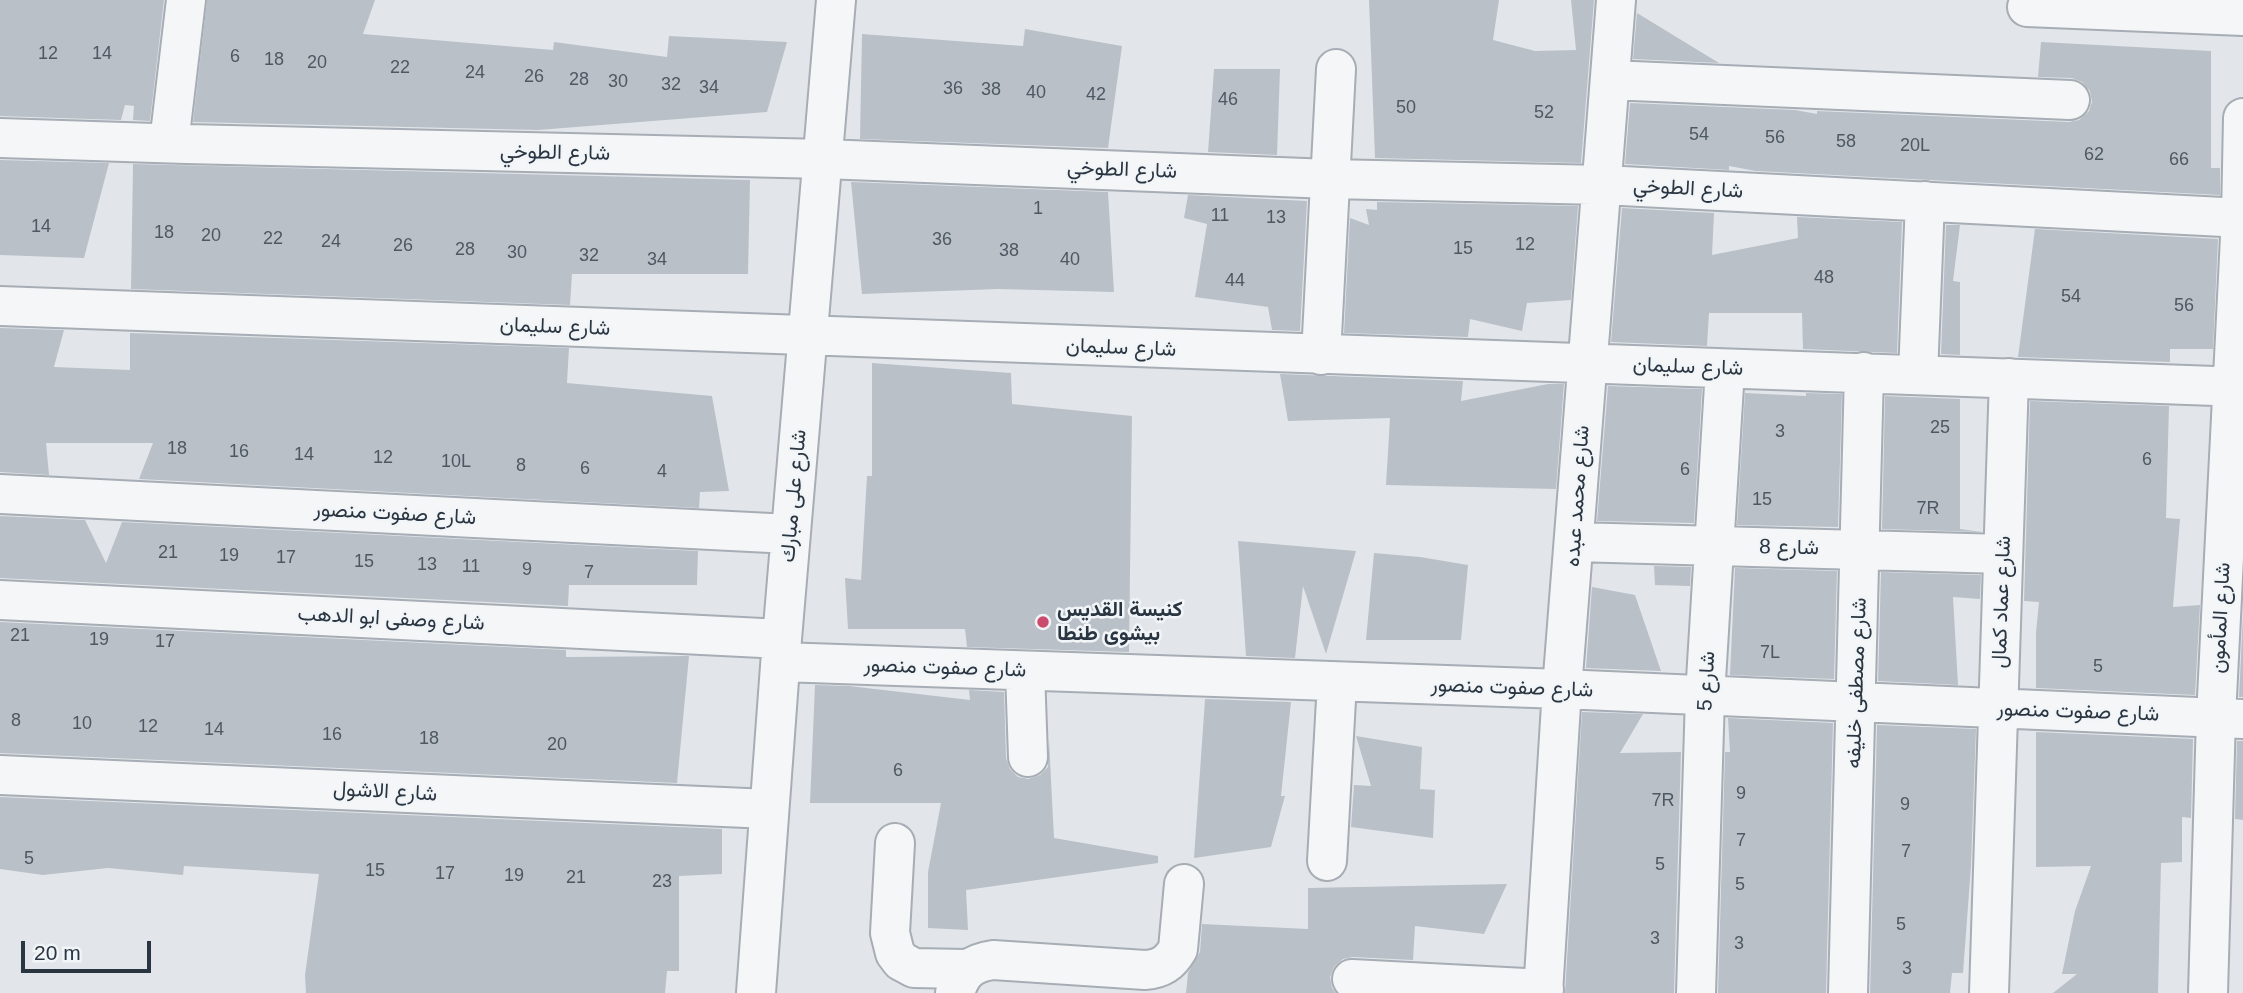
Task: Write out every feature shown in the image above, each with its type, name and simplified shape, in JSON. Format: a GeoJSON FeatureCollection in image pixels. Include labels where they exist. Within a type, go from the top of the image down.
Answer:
{"type":"FeatureCollection","features":[{"type":"Feature","properties":{"kind":"street"},"geometry":{"type":"LineString","coordinates":[[169,144],[186,0]]}},
{"type":"Feature","properties":{"kind":"street","name":"شارع على مبارك"},"geometry":{"type":"LineString","coordinates":[[755,993],[790,534],[836,0]]}},
{"type":"Feature","properties":{"kind":"street","name":"شارع محمد عبده"},"geometry":{"type":"LineString","coordinates":[[1544,991],[1562,690],[1616,0]]}},
{"type":"Feature","properties":{"kind":"street"},"geometry":{"type":"LineString","coordinates":[[2028,7],[2243,16]]}},
{"type":"Feature","properties":{"kind":"street"},"geometry":{"type":"LineString","coordinates":[[1321,355],[1336,69]]}},
{"type":"Feature","properties":{"kind":"street"},"geometry":{"type":"LineString","coordinates":[[1610,80],[2070,100]]}},
{"type":"Feature","properties":{"kind":"street","name":"شارع المأمون"},"geometry":{"type":"LineString","coordinates":[[2208,993],[2230,718],[2243,118]]}},
{"type":"Feature","properties":{"kind":"street","name":"شارع الطوخي"},"geometry":{"type":"LineString","coordinates":[[0,138],[824,159],[1330,179],[1602,185],[2242,217]]}},
{"type":"Feature","properties":{"kind":"street"},"geometry":{"type":"LineString","coordinates":[[1919,374],[1925,201]]}},
{"type":"Feature","properties":{"kind":"street","name":"شارع سليمان"},"geometry":{"type":"LineString","coordinates":[[0,306],[2238,387]]}},
{"type":"Feature","properties":{"kind":"street","name":"شارع 5"},"geometry":{"type":"LineString","coordinates":[[1696,993],[1705,696],[1725,369]]}},
{"type":"Feature","properties":{"kind":"street","name":"شارع مصطفى خليفه"},"geometry":{"type":"LineString","coordinates":[[1848,993],[1864,372]]}},
{"type":"Feature","properties":{"kind":"street","name":"شارع عماد كمال"},"geometry":{"type":"LineString","coordinates":[[1989,993],[2009,378]]}},
{"type":"Feature","properties":{"kind":"street","name":"شارع صفوت منصور"},"geometry":{"type":"LineString","coordinates":[[0,494],[790,534]]}},
{"type":"Feature","properties":{"kind":"street","name":"شارع 8"},"geometry":{"type":"LineString","coordinates":[[1575,542],[2003,554]]}},
{"type":"Feature","properties":{"kind":"street","name":"شارع وصفى ابو الدهب"},"geometry":{"type":"LineString","coordinates":[[0,600],[781,651]]}},
{"type":"Feature","properties":{"kind":"street","name":"شارع صفوت منصور"},"geometry":{"type":"LineString","coordinates":[[781,651],[1025,671],[2230,718]]}},
{"type":"Feature","properties":{"kind":"street"},"geometry":{"type":"LineString","coordinates":[[1025,671],[1028,757]]}},
{"type":"Feature","properties":{"kind":"street"},"geometry":{"type":"LineString","coordinates":[[1327,861],[1337,682]]}},
{"type":"Feature","properties":{"kind":"street","name":"شارع الاشول"},"geometry":{"type":"LineString","coordinates":[[0,775],[769,809]]}},
{"type":"Feature","properties":{"kind":"street"},"geometry":{"type":"LineString","coordinates":[[895,843],[890,933],[894,953],[901,961],[914,968],[961,981],[979,962],[993,960],[1155,969],[1173,959],[1178,949],[1184,884]]}},
{"type":"Feature","properties":{"kind":"street"},"geometry":{"type":"LineString","coordinates":[[1352,979],[1544,991]]}},
{"type":"Feature","properties":{"kind":"building"},"geometry":{"type":"Polygon","coordinates":[[[0,0],[164,0],[150,121],[133,120],[134,106],[125,105],[121,120],[0,116],[0,0]]]}},
{"type":"Feature","properties":{"kind":"building"},"geometry":{"type":"Polygon","coordinates":[[[207,0],[375,0],[363,34],[553,50],[554,42],[667,57],[669,36],[787,42],[767,112],[538,130],[193,122],[207,0]]]}},
{"type":"Feature","properties":{"kind":"building"},"geometry":{"type":"Polygon","coordinates":[[[1369,0],[1499,0],[1493,40],[1535,51],[1576,50],[1571,0],[1594,0],[1581,163],[1375,158],[1369,0]]]}},
{"type":"Feature","properties":{"kind":"building"},"geometry":{"type":"Polygon","coordinates":[[[1637,13],[1719,63],[1633,59],[1637,13]]]}},
{"type":"Feature","properties":{"kind":"building"},"geometry":{"type":"Polygon","coordinates":[[[1025,29],[1122,46],[1108,148],[860,139],[862,34],[1023,46],[1025,29]]]}},
{"type":"Feature","properties":{"kind":"building"},"geometry":{"type":"Polygon","coordinates":[[[2041,42],[2211,51],[2211,168],[2220,168],[2220,195],[1756,171],[1729,166],[1729,170],[1625,164],[1630,103],[1795,110],[1817,114],[1817,111],[2069,122],[2079,120],[2089,111],[2092,102],[2090,91],[2082,82],[2072,78],[2038,77],[2041,42]]]}},
{"type":"Feature","properties":{"kind":"building"},"geometry":{"type":"Polygon","coordinates":[[[1214,69],[1280,69],[1277,155],[1208,152],[1214,69]]]}},
{"type":"Feature","properties":{"kind":"building"},"geometry":{"type":"Polygon","coordinates":[[[0,160],[109,163],[84,258],[0,255],[0,160]]]}},
{"type":"Feature","properties":{"kind":"building"},"geometry":{"type":"Polygon","coordinates":[[[133,164],[750,180],[748,274],[572,274],[570,305],[131,289],[133,164]]]}},
{"type":"Feature","properties":{"kind":"building"},"geometry":{"type":"Polygon","coordinates":[[[851,182],[1108,192],[1114,292],[998,289],[862,294],[851,182]]]}},
{"type":"Feature","properties":{"kind":"building"},"geometry":{"type":"Polygon","coordinates":[[[1188,195],[1307,201],[1300,331],[1272,330],[1268,307],[1195,297],[1207,224],[1184,218],[1188,195]]]}},
{"type":"Feature","properties":{"kind":"building"},"geometry":{"type":"Polygon","coordinates":[[[1377,202],[1578,206],[1571,300],[1527,303],[1522,331],[1470,319],[1468,337],[1344,333],[1350,218],[1369,225],[1366,209],[1377,210],[1377,202]]]}},
{"type":"Feature","properties":{"kind":"building"},"geometry":{"type":"Polygon","coordinates":[[[1622,208],[1714,213],[1712,255],[1798,238],[1797,217],[1902,222],[1897,353],[1803,349],[1802,313],[1709,313],[1707,346],[1611,342],[1622,208]]]}},
{"type":"Feature","properties":{"kind":"building"},"geometry":{"type":"Polygon","coordinates":[[[1946,225],[1960,225],[1953,281],[1960,282],[1960,355],[1941,354],[1946,225]]]}},
{"type":"Feature","properties":{"kind":"building"},"geometry":{"type":"Polygon","coordinates":[[[2035,229],[2218,239],[2213,349],[2170,349],[2170,362],[2018,357],[2035,229]]]}},
{"type":"Feature","properties":{"kind":"building"},"geometry":{"type":"Polygon","coordinates":[[[0,328],[64,330],[54,367],[130,370],[130,333],[569,348],[567,383],[712,396],[729,491],[700,492],[699,508],[139,479],[153,443],[46,443],[49,475],[0,472],[0,328]]]}},
{"type":"Feature","properties":{"kind":"building"},"geometry":{"type":"Polygon","coordinates":[[[872,363],[1011,373],[1012,404],[1132,416],[1129,652],[967,647],[965,629],[848,629],[845,578],[861,580],[867,476],[872,476],[872,363]]]}},
{"type":"Feature","properties":{"kind":"building"},"geometry":{"type":"Polygon","coordinates":[[[1280,374],[1463,381],[1461,401],[1548,384],[1564,384],[1556,489],[1386,485],[1390,418],[1288,421],[1280,374]]]}},
{"type":"Feature","properties":{"kind":"building"},"geometry":{"type":"Polygon","coordinates":[[[1608,386],[1702,389],[1694,523],[1597,521],[1608,386]]]}},
{"type":"Feature","properties":{"kind":"building"},"geometry":{"type":"Polygon","coordinates":[[[1745,393],[1806,396],[1806,393],[1842,394],[1838,527],[1737,525],[1745,393]]]}},
{"type":"Feature","properties":{"kind":"building"},"geometry":{"type":"Polygon","coordinates":[[[1885,396],[1960,399],[1960,529],[1982,532],[1882,529],[1885,396]]]}},
{"type":"Feature","properties":{"kind":"building"},"geometry":{"type":"Polygon","coordinates":[[[2030,401],[2169,406],[2166,518],[2180,519],[2173,607],[2200,605],[2195,695],[2036,688],[2039,602],[2024,601],[2030,401]]]}},
{"type":"Feature","properties":{"kind":"building"},"geometry":{"type":"Polygon","coordinates":[[[0,516],[85,520],[106,563],[122,522],[698,551],[697,585],[569,585],[568,606],[0,578],[0,516]]]}},
{"type":"Feature","properties":{"kind":"building"},"geometry":{"type":"Polygon","coordinates":[[[1238,541],[1356,551],[1326,654],[1303,586],[1295,658],[1246,656],[1238,541]]]}},
{"type":"Feature","properties":{"kind":"building"},"geometry":{"type":"Polygon","coordinates":[[[1374,553],[1468,565],[1461,640],[1366,640],[1374,553]]]}},
{"type":"Feature","properties":{"kind":"building"},"geometry":{"type":"Polygon","coordinates":[[[1654,566],[1691,567],[1690,586],[1655,585],[1654,566]]]}},
{"type":"Feature","properties":{"kind":"building"},"geometry":{"type":"Polygon","coordinates":[[[1735,568],[1837,571],[1834,679],[1730,675],[1735,568]]]}},
{"type":"Feature","properties":{"kind":"building"},"geometry":{"type":"Polygon","coordinates":[[[1881,572],[1981,575],[1980,599],[1953,597],[1958,685],[1878,681],[1881,572]]]}},
{"type":"Feature","properties":{"kind":"building"},"geometry":{"type":"Polygon","coordinates":[[[1592,587],[1635,595],[1661,671],[1586,668],[1592,587]]]}},
{"type":"Feature","properties":{"kind":"building"},"geometry":{"type":"Polygon","coordinates":[[[2243,615],[2243,697],[2239,697],[2243,615]]]}},
{"type":"Feature","properties":{"kind":"building"},"geometry":{"type":"Polygon","coordinates":[[[0,622],[566,650],[566,657],[689,656],[677,783],[0,753],[0,622]]]}},
{"type":"Feature","properties":{"kind":"building"},"geometry":{"type":"Polygon","coordinates":[[[815,685],[849,686],[970,700],[969,690],[1004,692],[1006,758],[1010,769],[1018,777],[1028,779],[1040,775],[1048,767],[1049,740],[1054,838],[1158,856],[1158,863],[966,890],[968,930],[928,928],[928,872],[941,803],[810,803],[815,685]]]}},
{"type":"Feature","properties":{"kind":"building"},"geometry":{"type":"Polygon","coordinates":[[[1205,699],[1291,702],[1281,796],[1285,796],[1271,847],[1194,858],[1205,699]]]}},
{"type":"Feature","properties":{"kind":"building"},"geometry":{"type":"Polygon","coordinates":[[[1582,712],[1643,714],[1620,753],[1681,752],[1674,993],[1565,993],[1582,712]]]}},
{"type":"Feature","properties":{"kind":"building"},"geometry":{"type":"Polygon","coordinates":[[[1728,718],[1833,723],[1826,993],[1718,993],[1725,752],[1730,752],[1728,718]]]}},
{"type":"Feature","properties":{"kind":"building"},"geometry":{"type":"Polygon","coordinates":[[[1877,725],[1976,729],[1971,866],[1963,973],[1952,973],[1950,993],[1870,993],[1877,725]]]}},
{"type":"Feature","properties":{"kind":"building"},"geometry":{"type":"Polygon","coordinates":[[[2036,732],[2193,739],[2191,818],[2182,817],[2182,862],[2161,863],[2158,993],[2053,993],[2077,974],[2062,974],[2075,911],[2091,866],[2036,867],[2036,732]]]}},
{"type":"Feature","properties":{"kind":"building"},"geometry":{"type":"Polygon","coordinates":[[[1356,736],[1422,747],[1420,789],[1435,790],[1433,838],[1351,827],[1354,785],[1371,786],[1356,736]]]}},
{"type":"Feature","properties":{"kind":"building"},"geometry":{"type":"Polygon","coordinates":[[[2237,741],[2243,741],[2243,820],[2235,819],[2237,741]]]}},
{"type":"Feature","properties":{"kind":"building"},"geometry":{"type":"Polygon","coordinates":[[[0,797],[722,829],[722,874],[679,876],[679,971],[667,971],[665,993],[306,993],[305,975],[319,874],[184,866],[183,875],[108,868],[43,875],[0,869],[0,797]]]}},
{"type":"Feature","properties":{"kind":"building"},"geometry":{"type":"Polygon","coordinates":[[[1507,884],[1484,934],[1415,926],[1413,960],[1353,957],[1343,959],[1334,967],[1330,977],[1336,993],[1186,993],[1188,973],[1200,952],[1202,924],[1308,929],[1308,888],[1507,884]]]}},
{"type":"Feature","properties":{"kind":"place","name":"كنيسة القديس بيشوى طنطا"},"geometry":{"type":"Point","coordinates":[1043,622]}}]}
